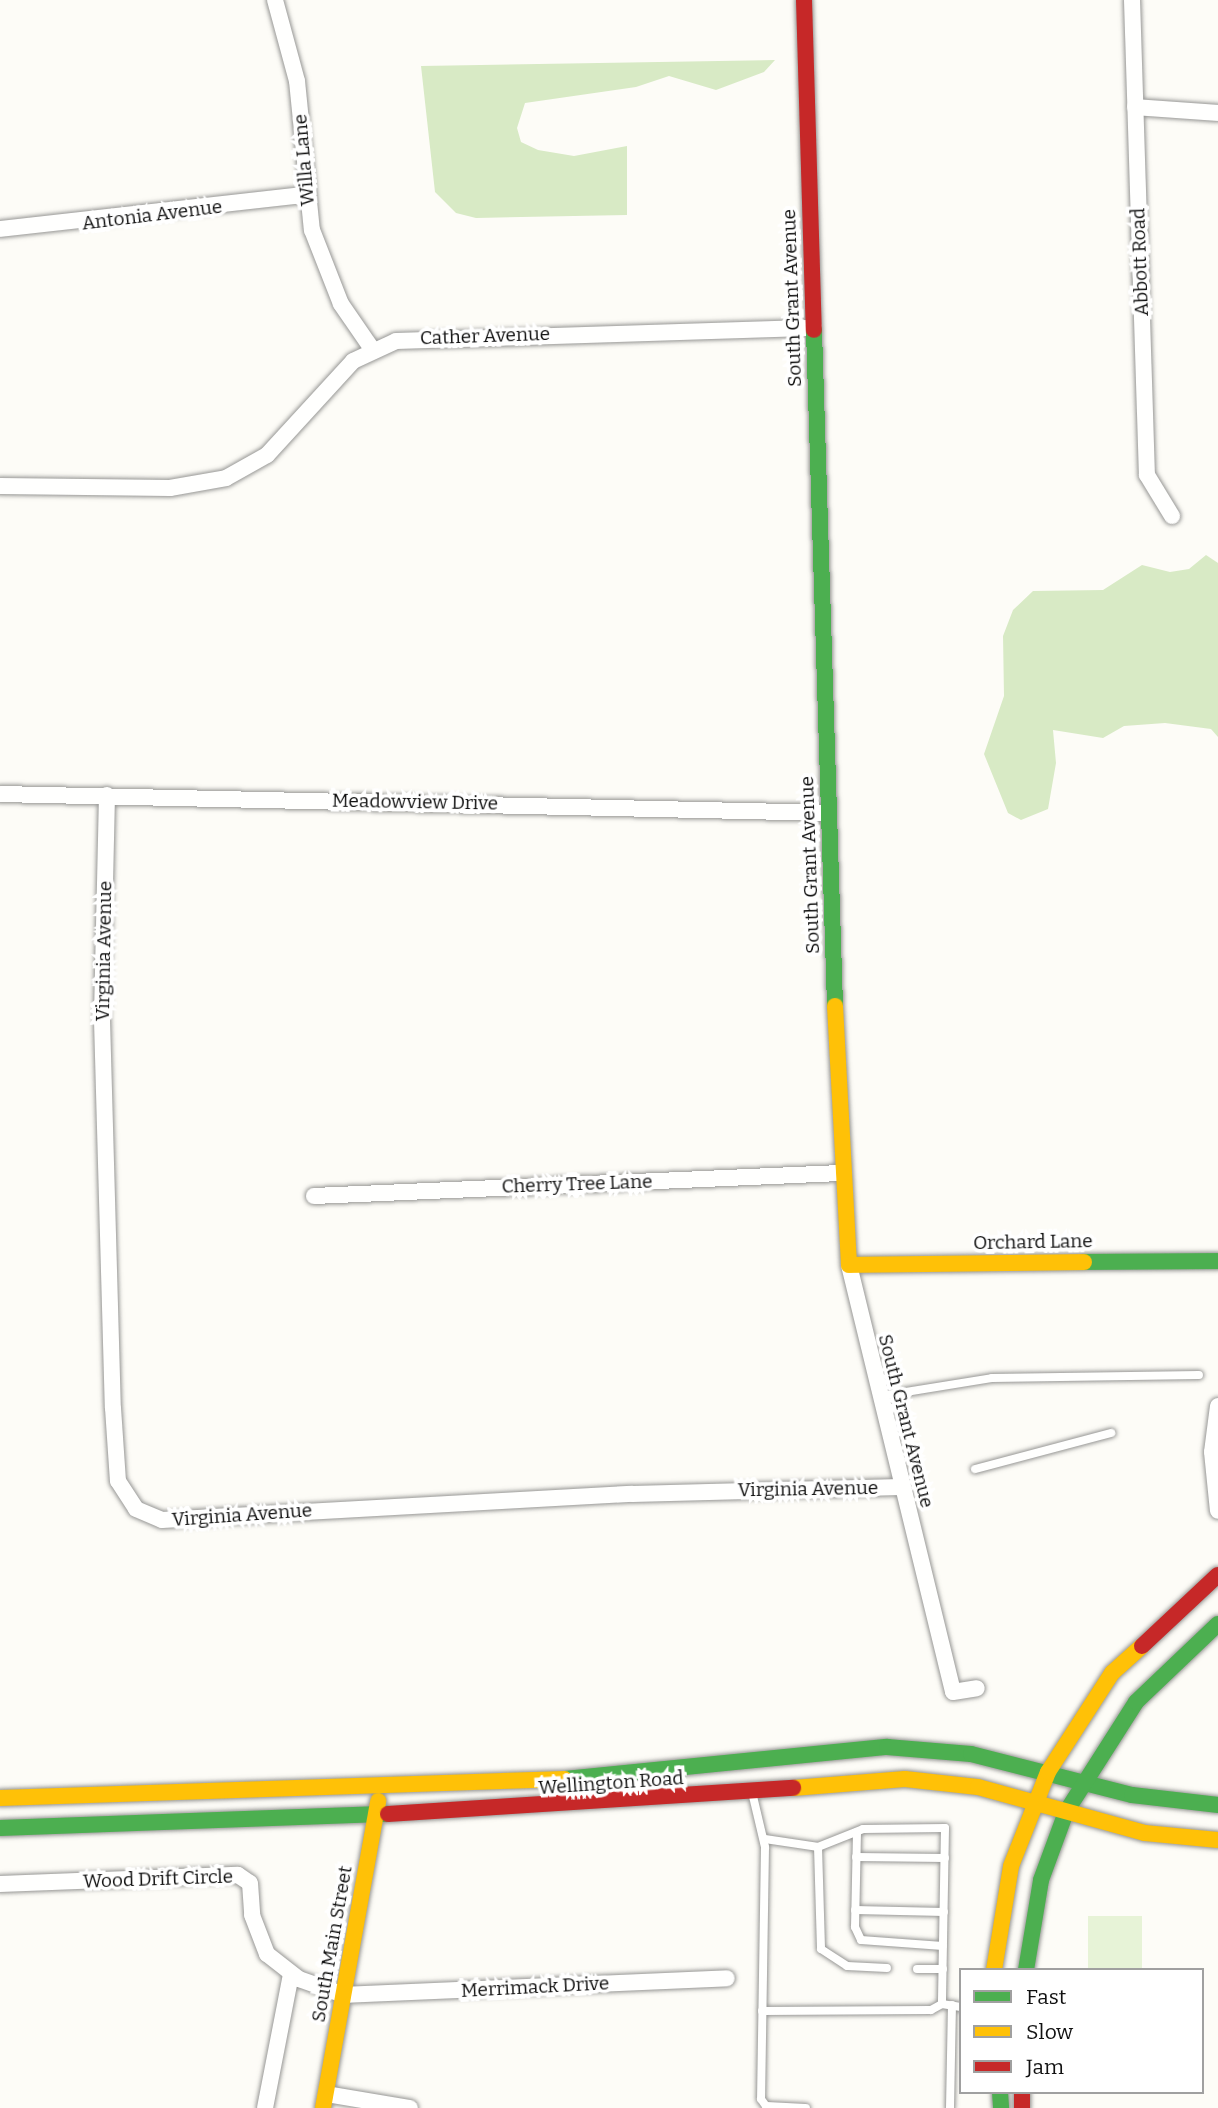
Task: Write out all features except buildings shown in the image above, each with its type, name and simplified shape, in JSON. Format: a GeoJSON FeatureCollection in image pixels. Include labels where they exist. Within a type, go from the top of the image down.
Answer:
{"type":"FeatureCollection","features":[{"type":"Feature","properties":{"kind":"main road","name":"South Grant Avenue"},"geometry":{"type":"LineString","coordinates":[[804,0],[839,1173],[849,1265]]}},
{"type":"Feature","properties":{"kind":"main road","name":"Orchard Lane"},"geometry":{"type":"LineString","coordinates":[[849,1265],[1218,1261]]}},
{"type":"Feature","properties":{"kind":"main road"},"geometry":{"type":"LineString","coordinates":[[994,1968],[1003,1901],[1033,1802],[1048,1772],[1112,1673],[1218,1576]]}},
{"type":"Feature","properties":{"kind":"main road"},"geometry":{"type":"LineString","coordinates":[[1026,1968],[1041,1880],[1066,1812],[1136,1702],[1218,1624]]}},
{"type":"Feature","properties":{"kind":"main road","name":"Wellington Road"},"geometry":{"type":"LineString","coordinates":[[0,1798],[381,1787],[679,1772],[887,1747],[971,1754],[1160,1800],[1218,1805]]}},
{"type":"Feature","properties":{"kind":"main road","name":"Wellington Road"},"geometry":{"type":"LineString","coordinates":[[0,1828],[375,1816],[905,1779],[978,1787],[1145,1833],[1218,1840]]}},
{"type":"Feature","properties":{"kind":"main road","name":"South Main Street"},"geometry":{"type":"LineString","coordinates":[[324,2101],[381,1787]]}},
{"type":"Feature","properties":{"kind":"street","name":"Willa Lane"},"geometry":{"type":"LineString","coordinates":[[275,0],[298,81],[304,195],[324,266],[372,349]]}},
{"type":"Feature","properties":{"kind":"street","name":"Abbott Road"},"geometry":{"type":"LineString","coordinates":[[1132,0],[1147,475],[1172,516]]}},
{"type":"Feature","properties":{"kind":"street"},"geometry":{"type":"LineString","coordinates":[[1135,107],[1218,113]]}},
{"type":"Feature","properties":{"kind":"street","name":"Antonia Avenue"},"geometry":{"type":"LineString","coordinates":[[0,229],[304,195]]}},
{"type":"Feature","properties":{"kind":"street","name":"Cather Avenue"},"geometry":{"type":"LineString","coordinates":[[0,486],[170,488],[226,478],[267,455],[353,361],[372,349],[425,336],[814,328]]}},
{"type":"Feature","properties":{"kind":"street","name":"Meadowview Drive"},"geometry":{"type":"LineString","coordinates":[[0,794],[829,813]]}},
{"type":"Feature","properties":{"kind":"street","name":"Virginia Avenue"},"geometry":{"type":"LineString","coordinates":[[107,795],[102,1020],[113,1408],[118,1480],[136,1509],[162,1520],[606,1495],[901,1487]]}},
{"type":"Feature","properties":{"kind":"street","name":"Cherry Tree Lane"},"geometry":{"type":"LineString","coordinates":[[314,1196],[839,1173]]}},
{"type":"Feature","properties":{"kind":"street","name":"South Grant Avenue"},"geometry":{"type":"LineString","coordinates":[[849,1265],[878,1396],[953,1692],[976,1688]]}},
{"type":"Feature","properties":{"kind":"street"},"geometry":{"type":"LineString","coordinates":[[1217,1502],[1218,1406]]}},
{"type":"Feature","properties":{"kind":"street","name":"Wood Drift Circle"},"geometry":{"type":"LineString","coordinates":[[0,1884],[239,1874],[250,1883],[252,1914],[267,1954],[291,1974],[344,1995]]}},
{"type":"Feature","properties":{"kind":"street"},"geometry":{"type":"LineString","coordinates":[[265,2108],[291,1974]]}},
{"type":"Feature","properties":{"kind":"street","name":"Merrimack Drive"},"geometry":{"type":"LineString","coordinates":[[344,1995],[727,1978]]}},
{"type":"Feature","properties":{"kind":"street"},"geometry":{"type":"LineString","coordinates":[[324,2101],[410,2108]]}},
{"type":"Feature","properties":{"kind":"lane"},"geometry":{"type":"LineString","coordinates":[[878,1396],[992,1378],[1199,1375]]}},
{"type":"Feature","properties":{"kind":"lane"},"geometry":{"type":"LineString","coordinates":[[975,1469],[1111,1433]]}},
{"type":"Feature","properties":{"kind":"lane"},"geometry":{"type":"LineString","coordinates":[[752,1791],[765,1839],[761,2099],[766,2106],[806,2108]]}},
{"type":"Feature","properties":{"kind":"lane"},"geometry":{"type":"LineString","coordinates":[[765,1839],[789,1847],[818,1847],[857,1832],[945,1828],[943,1969],[952,2005],[950,2108]]}},
{"type":"Feature","properties":{"kind":"lane"},"geometry":{"type":"LineString","coordinates":[[857,1832],[856,1933],[868,1944],[943,1946]]}},
{"type":"Feature","properties":{"kind":"lane"},"geometry":{"type":"LineString","coordinates":[[818,1847],[821,1949],[847,1966],[887,1968]]}},
{"type":"Feature","properties":{"kind":"lane"},"geometry":{"type":"LineString","coordinates":[[856,1857],[945,1858]]}},
{"type":"Feature","properties":{"kind":"lane"},"geometry":{"type":"LineString","coordinates":[[855,1910],[944,1912]]}},
{"type":"Feature","properties":{"kind":"lane"},"geometry":{"type":"LineString","coordinates":[[917,1969],[943,1969]]}},
{"type":"Feature","properties":{"kind":"lane"},"geometry":{"type":"LineString","coordinates":[[762,2011],[932,2010],[952,2005]]}},
{"type":"Feature","properties":{"kind":"green space"},"geometry":{"type":"Polygon","coordinates":[[[775,60],[764,72],[716,90],[669,76],[636,87],[525,103],[517,128],[521,142],[538,150],[574,156],[627,146],[627,215],[476,218],[456,213],[435,192],[421,66],[775,60]]]}},
{"type":"Feature","properties":{"kind":"green space"},"geometry":{"type":"Polygon","coordinates":[[[1206,555],[1218,563],[1218,737],[1211,729],[1165,723],[1124,726],[1103,738],[1053,730],[1056,763],[1048,809],[1021,820],[1008,813],[984,754],[1004,696],[1003,636],[1013,610],[1033,591],[1103,590],[1142,565],[1170,572],[1189,569],[1206,555]]]}},
{"type":"Feature","properties":{"kind":"green space"},"geometry":{"type":"Polygon","coordinates":[[[1088,1916],[1142,1916],[1142,1968],[1088,1968],[1088,1916]]]}},
{"type":"Feature","properties":{"kind":"traffic: fast"},"geometry":{"type":"LineString","coordinates":[[814,330],[835,1006]]}},
{"type":"Feature","properties":{"kind":"traffic: fast"},"geometry":{"type":"LineString","coordinates":[[1084,1262],[1218,1261]]}},
{"type":"Feature","properties":{"kind":"traffic: fast"},"geometry":{"type":"LineString","coordinates":[[1026,1968],[1041,1880],[1066,1812],[1136,1702],[1218,1624]]}},
{"type":"Feature","properties":{"kind":"traffic: fast"},"geometry":{"type":"LineString","coordinates":[[565,1779],[887,1747],[971,1754],[1132,1795],[1218,1805]]}},
{"type":"Feature","properties":{"kind":"traffic: fast"},"geometry":{"type":"LineString","coordinates":[[0,1828],[388,1814]]}},
{"type":"Feature","properties":{"kind":"traffic: fast"},"geometry":{"type":"LineString","coordinates":[[1000,2094],[1001,2108]]}},
{"type":"Feature","properties":{"kind":"traffic: slow"},"geometry":{"type":"LineString","coordinates":[[835,1006],[849,1265],[1084,1262]]}},
{"type":"Feature","properties":{"kind":"traffic: slow"},"geometry":{"type":"LineString","coordinates":[[994,1968],[1011,1866],[1048,1772],[1112,1673],[1142,1646]]}},
{"type":"Feature","properties":{"kind":"traffic: slow"},"geometry":{"type":"LineString","coordinates":[[0,1798],[565,1779]]}},
{"type":"Feature","properties":{"kind":"traffic: slow"},"geometry":{"type":"LineString","coordinates":[[793,1788],[905,1779],[978,1787],[1145,1833],[1218,1840]]}},
{"type":"Feature","properties":{"kind":"traffic: slow"},"geometry":{"type":"LineString","coordinates":[[323,2108],[378,1801]]}},
{"type":"Feature","properties":{"kind":"traffic: jam"},"geometry":{"type":"LineString","coordinates":[[804,0],[814,330]]}},
{"type":"Feature","properties":{"kind":"traffic: jam"},"geometry":{"type":"LineString","coordinates":[[1142,1646],[1218,1575]]}},
{"type":"Feature","properties":{"kind":"traffic: jam"},"geometry":{"type":"LineString","coordinates":[[388,1814],[793,1788]]}},
{"type":"Feature","properties":{"kind":"traffic: jam"},"geometry":{"type":"LineString","coordinates":[[1022,2094],[1022,2108]]}}]}
